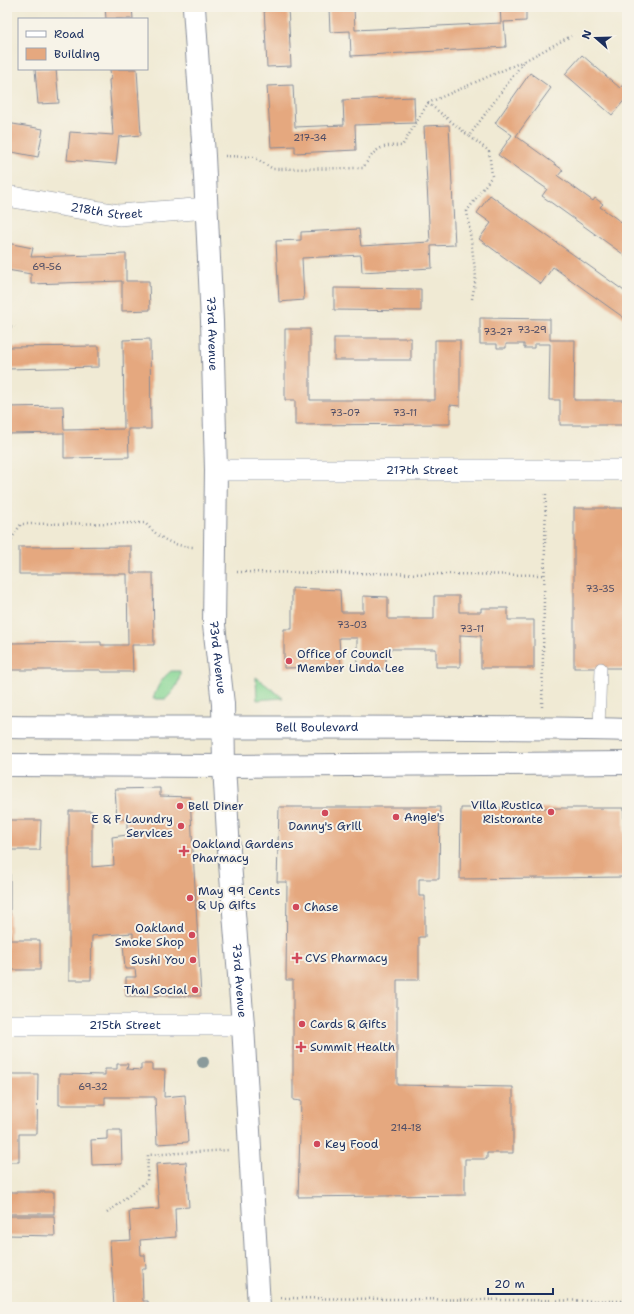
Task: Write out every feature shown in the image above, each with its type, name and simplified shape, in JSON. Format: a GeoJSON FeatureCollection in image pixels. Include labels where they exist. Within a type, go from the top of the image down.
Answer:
{"type":"FeatureCollection","features":[{"type":"Feature","properties":{"kind":"street","name":"73rd Avenue"},"geometry":{"type":"LineString","coordinates":[[194,7],[207,208],[216,470],[214,625],[224,729],[224,766],[243,1025],[259,1303]]}},
{"type":"Feature","properties":{"kind":"street","name":"218th Street"},"geometry":{"type":"LineString","coordinates":[[7,196],[119,215],[207,208]]}},
{"type":"Feature","properties":{"kind":"street","name":"217th Street"},"geometry":{"type":"LineString","coordinates":[[216,470],[627,470]]}},
{"type":"Feature","properties":{"kind":"street","name":"Bell Boulevard"},"geometry":{"type":"LineString","coordinates":[[7,727],[224,729],[542,727],[627,730]]}},
{"type":"Feature","properties":{"kind":"street"},"geometry":{"type":"LineString","coordinates":[[7,765],[224,766],[627,763]]}},
{"type":"Feature","properties":{"kind":"street","name":"215th Street"},"geometry":{"type":"LineString","coordinates":[[7,1025],[243,1025]]}},
{"type":"Feature","properties":{"kind":"lane"},"geometry":{"type":"LineString","coordinates":[[599,729],[602,668]]}},
{"type":"Feature","properties":{"kind":"path"},"geometry":{"type":"LineString","coordinates":[[204,156],[254,157],[273,169],[363,168],[372,153],[382,147],[402,146],[428,103],[524,61],[571,36]]}},
{"type":"Feature","properties":{"kind":"path"},"geometry":{"type":"LineString","coordinates":[[470,136],[524,61]]}},
{"type":"Feature","properties":{"kind":"path"},"geometry":{"type":"LineString","coordinates":[[428,103],[489,151],[492,176],[467,211],[476,277],[472,299]]}},
{"type":"Feature","properties":{"kind":"path"},"geometry":{"type":"LineString","coordinates":[[7,326],[14,327]]}},
{"type":"Feature","properties":{"kind":"path"},"geometry":{"type":"LineString","coordinates":[[542,727],[547,470]]}},
{"type":"Feature","properties":{"kind":"path"},"geometry":{"type":"LineString","coordinates":[[7,546],[21,524],[145,523],[158,536],[170,543],[182,546],[216,547]]}},
{"type":"Feature","properties":{"kind":"path"},"geometry":{"type":"LineString","coordinates":[[214,571],[242,573],[545,574]]}},
{"type":"Feature","properties":{"kind":"path"},"geometry":{"type":"LineString","coordinates":[[107,1214],[147,1181],[148,1155],[250,1148]]}},
{"type":"Feature","properties":{"kind":"path"},"geometry":{"type":"LineString","coordinates":[[259,1303],[283,1298],[622,1300],[627,1297]]}},
{"type":"Feature","properties":{"kind":"path"},"geometry":{"type":"LineString","coordinates":[[622,1300],[622,1307]]}},
{"type":"Feature","properties":{"kind":"green space"},"geometry":{"type":"Polygon","coordinates":[[[171,671],[180,671],[178,683],[174,690],[166,699],[153,699],[160,684],[171,671]]]}},
{"type":"Feature","properties":{"kind":"green space"},"geometry":{"type":"Polygon","coordinates":[[[256,677],[283,698],[257,700],[256,677]]]}},
{"type":"Feature","properties":{"kind":"building"},"geometry":{"type":"Polygon","coordinates":[[[7,7],[12,7],[8,29],[7,29],[7,7]]]}},
{"type":"Feature","properties":{"kind":"building"},"geometry":{"type":"Polygon","coordinates":[[[105,7],[132,7],[133,18],[106,18],[105,7]]]}},
{"type":"Feature","properties":{"kind":"building"},"geometry":{"type":"Polygon","coordinates":[[[264,7],[288,7],[291,66],[267,67],[264,7]]]}},
{"type":"Feature","properties":{"kind":"building"},"geometry":{"type":"Polygon","coordinates":[[[329,7],[354,7],[355,30],[501,23],[500,7],[526,7],[526,21],[504,22],[506,47],[351,56],[350,31],[330,32],[329,7]]]}},
{"type":"Feature","properties":{"kind":"building"},"geometry":{"type":"Polygon","coordinates":[[[582,55],[620,88],[627,80],[627,97],[612,115],[565,74],[582,55]]]}},
{"type":"Feature","properties":{"kind":"building"},"geometry":{"type":"Polygon","coordinates":[[[35,70],[56,70],[59,103],[38,104],[35,70]]]}},
{"type":"Feature","properties":{"kind":"building"},"geometry":{"type":"Polygon","coordinates":[[[110,70],[137,70],[141,135],[119,137],[116,164],[67,160],[70,132],[113,135],[109,80],[111,79],[110,70]]]}},
{"type":"Feature","properties":{"kind":"building"},"geometry":{"type":"Polygon","coordinates":[[[530,73],[551,88],[516,136],[563,170],[558,176],[593,201],[595,198],[603,204],[600,207],[627,226],[627,257],[542,196],[547,189],[498,155],[512,135],[495,123],[530,73]]]}},
{"type":"Feature","properties":{"kind":"building"},"geometry":{"type":"Polygon","coordinates":[[[293,85],[295,127],[344,125],[343,100],[414,97],[415,123],[355,125],[356,150],[295,153],[295,146],[271,147],[267,86],[293,85]]]}},
{"type":"Feature","properties":{"kind":"building"},"geometry":{"type":"Polygon","coordinates":[[[7,123],[43,129],[38,157],[7,151],[7,123]]]}},
{"type":"Feature","properties":{"kind":"building"},"geometry":{"type":"Polygon","coordinates":[[[449,125],[455,245],[431,246],[432,268],[362,272],[361,255],[302,258],[304,300],[279,302],[276,241],[301,240],[301,232],[359,229],[361,246],[430,242],[424,126],[449,125]]]}},
{"type":"Feature","properties":{"kind":"building"},"geometry":{"type":"Polygon","coordinates":[[[490,195],[627,293],[627,320],[553,267],[541,284],[479,239],[491,223],[477,213],[490,195]]]}},
{"type":"Feature","properties":{"kind":"building"},"geometry":{"type":"Polygon","coordinates":[[[7,243],[33,248],[31,257],[126,254],[126,281],[149,281],[150,310],[122,311],[122,281],[31,284],[31,274],[7,270],[7,243]]]}},
{"type":"Feature","properties":{"kind":"building"},"geometry":{"type":"Polygon","coordinates":[[[334,288],[421,289],[421,311],[334,310],[334,288]]]}},
{"type":"Feature","properties":{"kind":"building"},"geometry":{"type":"Polygon","coordinates":[[[480,318],[550,319],[550,340],[575,340],[574,400],[627,400],[627,425],[560,425],[560,400],[549,400],[550,344],[534,344],[534,348],[524,348],[524,344],[506,344],[506,348],[497,348],[497,344],[480,344],[480,318]]]}},
{"type":"Feature","properties":{"kind":"building"},"geometry":{"type":"Polygon","coordinates":[[[285,329],[310,329],[310,400],[435,400],[435,340],[460,340],[460,406],[450,405],[450,424],[295,425],[295,400],[285,400],[285,329]]]}},
{"type":"Feature","properties":{"kind":"building"},"geometry":{"type":"Polygon","coordinates":[[[334,338],[411,338],[411,360],[334,360],[334,338]]]}},
{"type":"Feature","properties":{"kind":"building"},"geometry":{"type":"Polygon","coordinates":[[[150,339],[151,429],[128,429],[129,457],[64,458],[64,433],[7,434],[7,407],[63,406],[64,430],[124,429],[123,340],[150,339]]]}},
{"type":"Feature","properties":{"kind":"building"},"geometry":{"type":"Polygon","coordinates":[[[99,346],[99,367],[7,369],[7,347],[99,346]]]}},
{"type":"Feature","properties":{"kind":"building"},"geometry":{"type":"Polygon","coordinates":[[[574,508],[627,508],[627,668],[574,668],[574,508]]]}},
{"type":"Feature","properties":{"kind":"building"},"geometry":{"type":"Polygon","coordinates":[[[131,546],[131,573],[153,573],[154,645],[132,645],[133,672],[101,672],[101,670],[7,670],[7,643],[101,642],[101,645],[128,645],[127,574],[19,574],[19,547],[131,546]]]}},
{"type":"Feature","properties":{"kind":"building"},"geometry":{"type":"Polygon","coordinates":[[[292,588],[340,590],[341,612],[363,612],[363,596],[388,597],[388,619],[434,619],[434,596],[459,596],[459,612],[481,612],[481,608],[508,608],[508,620],[534,620],[534,668],[481,668],[481,636],[460,635],[460,667],[436,667],[436,649],[386,649],[386,669],[357,668],[357,638],[339,638],[341,667],[284,668],[284,629],[292,629],[292,588]]]}},
{"type":"Feature","properties":{"kind":"building"},"geometry":{"type":"Polygon","coordinates":[[[160,788],[160,796],[190,797],[201,996],[126,996],[126,977],[136,977],[135,969],[125,969],[123,943],[133,943],[133,933],[92,936],[91,980],[69,980],[69,811],[92,811],[92,867],[114,865],[112,837],[127,835],[127,819],[117,819],[115,789],[160,788]]]}},
{"type":"Feature","properties":{"kind":"building"},"geometry":{"type":"Polygon","coordinates":[[[279,807],[440,807],[439,879],[419,879],[419,896],[425,896],[425,937],[419,937],[419,980],[397,980],[397,1085],[513,1087],[513,1153],[487,1153],[487,1159],[465,1159],[465,1195],[298,1197],[301,1101],[293,1100],[293,980],[286,980],[287,882],[277,882],[279,807]]]}},
{"type":"Feature","properties":{"kind":"building"},"geometry":{"type":"Polygon","coordinates":[[[461,808],[624,808],[624,877],[460,879],[461,808]]]}},
{"type":"Feature","properties":{"kind":"building"},"geometry":{"type":"Polygon","coordinates":[[[7,820],[41,820],[40,850],[10,850],[10,940],[40,940],[40,970],[7,970],[7,820]]]}},
{"type":"Feature","properties":{"kind":"building"},"geometry":{"type":"Polygon","coordinates":[[[117,1064],[128,1064],[127,1069],[141,1070],[141,1064],[152,1064],[152,1070],[165,1070],[164,1097],[185,1095],[188,1142],[157,1144],[155,1097],[105,1097],[105,1105],[59,1105],[59,1074],[105,1075],[105,1069],[117,1069],[117,1064]]]}},
{"type":"Feature","properties":{"kind":"building"},"geometry":{"type":"Polygon","coordinates":[[[9,1074],[38,1074],[37,1134],[19,1134],[19,1162],[7,1162],[9,1074]]]}},
{"type":"Feature","properties":{"kind":"building"},"geometry":{"type":"Polygon","coordinates":[[[107,1130],[121,1130],[122,1164],[92,1165],[91,1140],[107,1139],[107,1130]]]}},
{"type":"Feature","properties":{"kind":"building"},"geometry":{"type":"Polygon","coordinates":[[[186,1162],[189,1207],[175,1208],[176,1237],[140,1240],[141,1255],[145,1255],[146,1269],[142,1269],[143,1301],[148,1301],[149,1307],[114,1307],[110,1241],[131,1240],[129,1211],[159,1209],[156,1164],[186,1162]]]}},
{"type":"Feature","properties":{"kind":"building"},"geometry":{"type":"Polygon","coordinates":[[[7,1192],[54,1192],[54,1214],[7,1214],[7,1192]]]}},
{"type":"Feature","properties":{"kind":"building"},"geometry":{"type":"Polygon","coordinates":[[[7,1216],[54,1216],[55,1236],[7,1235],[7,1216]]]}},
{"type":"Feature","properties":{"kind":"place","name":"Office of Council Member Linda Lee"},"geometry":{"type":"Point","coordinates":[289,661]}},
{"type":"Feature","properties":{"kind":"place","name":"Bell Diner"},"geometry":{"type":"Point","coordinates":[180,806]}},
{"type":"Feature","properties":{"kind":"place","name":"Villa Rustica Ristorante"},"geometry":{"type":"Point","coordinates":[551,812]}},
{"type":"Feature","properties":{"kind":"place","name":"Danny's Grill"},"geometry":{"type":"Point","coordinates":[325,813]}},
{"type":"Feature","properties":{"kind":"place","name":"Angie's"},"geometry":{"type":"Point","coordinates":[396,817]}},
{"type":"Feature","properties":{"kind":"place","name":"E & F Laundry Services"},"geometry":{"type":"Point","coordinates":[181,826]}},
{"type":"Feature","properties":{"kind":"place","name":"Oakland Gardens Pharmacy"},"geometry":{"type":"Point","coordinates":[184,851]}},
{"type":"Feature","properties":{"kind":"place","name":"May 99 Cents & Up Gifts"},"geometry":{"type":"Point","coordinates":[190,898]}},
{"type":"Feature","properties":{"kind":"place","name":"Chase"},"geometry":{"type":"Point","coordinates":[296,907]}},
{"type":"Feature","properties":{"kind":"place","name":"Oakland Smoke Shop"},"geometry":{"type":"Point","coordinates":[192,935]}},
{"type":"Feature","properties":{"kind":"place","name":"CVS Pharmacy"},"geometry":{"type":"Point","coordinates":[297,958]}},
{"type":"Feature","properties":{"kind":"place","name":"Sushi You"},"geometry":{"type":"Point","coordinates":[193,960]}},
{"type":"Feature","properties":{"kind":"place","name":"Thai Social"},"geometry":{"type":"Point","coordinates":[195,990]}},
{"type":"Feature","properties":{"kind":"place","name":"Cards & Gifts"},"geometry":{"type":"Point","coordinates":[302,1024]}},
{"type":"Feature","properties":{"kind":"place","name":"Summit Health"},"geometry":{"type":"Point","coordinates":[301,1047]}},
{"type":"Feature","properties":{"kind":"place","name":"Key Food"},"geometry":{"type":"Point","coordinates":[317,1144]}}]}
